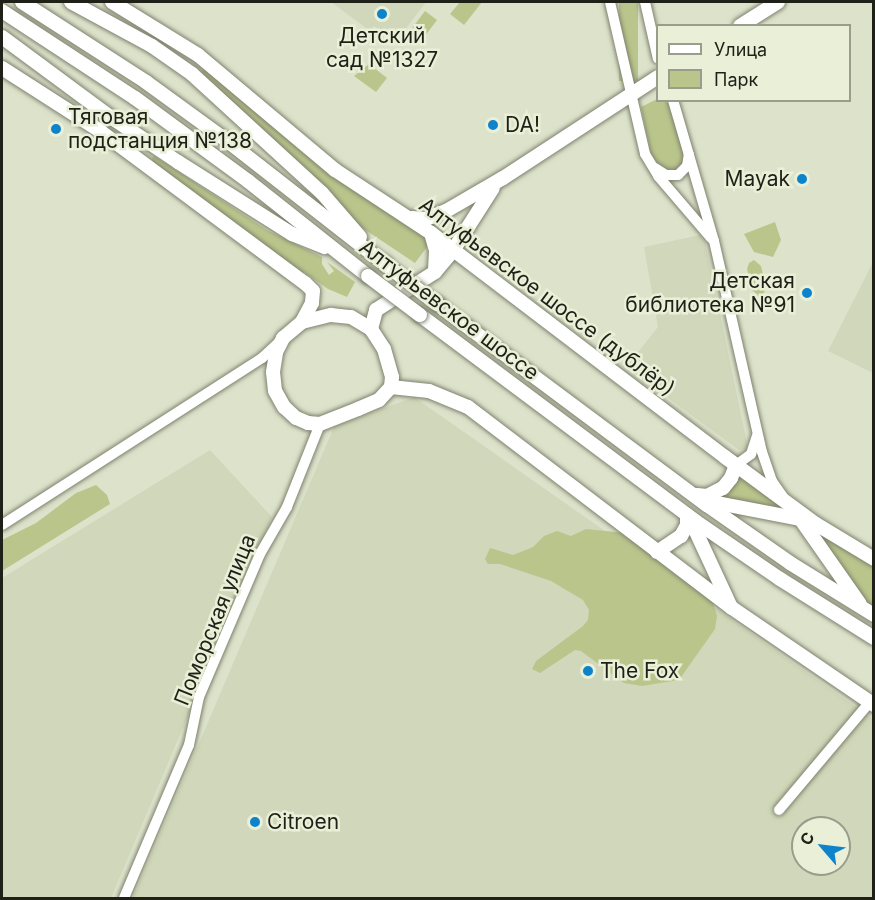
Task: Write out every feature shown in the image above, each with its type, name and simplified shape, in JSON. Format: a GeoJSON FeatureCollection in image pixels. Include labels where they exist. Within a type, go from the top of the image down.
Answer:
{"type":"FeatureCollection","features":[{"type":"Feature","properties":{"kind":"main road","name":"Алтуфьевское шоссе"},"geometry":{"type":"LineString","coordinates":[[22,2],[146,82],[230,143],[437,304],[691,494],[790,563],[868,612]]}},
{"type":"Feature","properties":{"kind":"main road"},"geometry":{"type":"LineString","coordinates":[[71,2],[142,40],[200,82],[322,193],[374,256]]}},
{"type":"Feature","properties":{"kind":"main road","name":"Алтуфьевское шоссе (дублёр)"},"geometry":{"type":"LineString","coordinates":[[112,2],[184,45],[335,170],[432,232],[736,465],[816,524],[873,559]]}},
{"type":"Feature","properties":{"kind":"main road"},"geometry":{"type":"LineString","coordinates":[[743,24],[778,2]]}},
{"type":"Feature","properties":{"kind":"main road","name":"Алтуфьевское шоссе"},"geometry":{"type":"LineString","coordinates":[[2,11],[135,98],[226,164],[420,315],[687,515],[780,579],[873,638]]}},
{"type":"Feature","properties":{"kind":"main road"},"geometry":{"type":"LineString","coordinates":[[152,25],[200,82]]}},
{"type":"Feature","properties":{"kind":"main road"},"geometry":{"type":"LineString","coordinates":[[2,37],[106,114],[167,154],[292,234],[324,247],[363,271]]}},
{"type":"Feature","properties":{"kind":"main road"},"geometry":{"type":"LineString","coordinates":[[142,40],[206,64],[221,74]]}},
{"type":"Feature","properties":{"kind":"main road"},"geometry":{"type":"LineString","coordinates":[[2,68],[90,124],[165,177],[313,291],[312,303],[302,322],[283,338],[268,357],[273,372],[275,391],[284,407],[296,418],[308,423],[320,424],[379,400],[391,387],[392,377],[384,349],[371,329],[351,317],[331,315],[302,322]]}},
{"type":"Feature","properties":{"kind":"main road"},"geometry":{"type":"LineString","coordinates":[[404,215],[420,219],[433,217],[503,178],[629,93],[656,78]]}},
{"type":"Feature","properties":{"kind":"main road"},"geometry":{"type":"LineString","coordinates":[[106,114],[165,177]]}},
{"type":"Feature","properties":{"kind":"main road"},"geometry":{"type":"LineString","coordinates":[[90,124],[167,154]]}},
{"type":"Feature","properties":{"kind":"main road"},"geometry":{"type":"LineString","coordinates":[[371,329],[376,310],[435,272],[454,249],[486,195],[503,178]]}},
{"type":"Feature","properties":{"kind":"main road"},"geometry":{"type":"LineString","coordinates":[[432,232],[436,250],[435,272]]}},
{"type":"Feature","properties":{"kind":"main road"},"geometry":{"type":"LineString","coordinates":[[391,387],[429,391],[468,407],[732,608],[872,704]]}},
{"type":"Feature","properties":{"kind":"main road"},"geometry":{"type":"LineString","coordinates":[[691,494],[707,496],[718,492],[727,484],[736,465]]}},
{"type":"Feature","properties":{"kind":"main road"},"geometry":{"type":"LineString","coordinates":[[691,494],[720,505],[800,518],[816,524]]}},
{"type":"Feature","properties":{"kind":"main road"},"geometry":{"type":"LineString","coordinates":[[785,500],[868,612]]}},
{"type":"Feature","properties":{"kind":"main road"},"geometry":{"type":"LineString","coordinates":[[657,552],[681,536],[687,525],[687,515]]}},
{"type":"Feature","properties":{"kind":"main road"},"geometry":{"type":"LineString","coordinates":[[687,515],[732,608]]}},
{"type":"Feature","properties":{"kind":"street"},"geometry":{"type":"LineString","coordinates":[[610,2],[629,93],[650,164],[714,240]]}},
{"type":"Feature","properties":{"kind":"street"},"geometry":{"type":"LineString","coordinates":[[645,2],[656,54]]}},
{"type":"Feature","properties":{"kind":"street"},"geometry":{"type":"LineString","coordinates":[[674,102],[714,240],[756,430],[772,481],[785,500]]}},
{"type":"Feature","properties":{"kind":"street"},"geometry":{"type":"LineString","coordinates":[[650,164],[666,175],[678,175],[687,166],[688,151]]}},
{"type":"Feature","properties":{"kind":"street"},"geometry":{"type":"LineString","coordinates":[[2,525],[268,357]]}},
{"type":"Feature","properties":{"kind":"street","name":"Поморская улица"},"geometry":{"type":"LineString","coordinates":[[124,898],[189,745],[200,697],[260,554],[287,507],[320,424]]}},
{"type":"Feature","properties":{"kind":"street"},"geometry":{"type":"LineString","coordinates":[[736,465],[745,460],[753,450],[756,430]]}},
{"type":"Feature","properties":{"kind":"street"},"geometry":{"type":"LineString","coordinates":[[779,810],[872,704]]}},
{"type":"Feature","properties":{"kind":"shaded area","name":"Детский сад №1327"},"geometry":{"type":"Polygon","coordinates":[[[331,2],[426,2],[395,43],[374,26],[370,31],[331,2]]]}},
{"type":"Feature","properties":{"kind":"shaded area"},"geometry":{"type":"Polygon","coordinates":[[[700,235],[705,242],[748,448],[739,450],[626,367],[658,327],[644,247],[700,235]]]}},
{"type":"Feature","properties":{"kind":"shaded area"},"geometry":{"type":"Polygon","coordinates":[[[874,262],[873,373],[828,351],[874,262]]]}},
{"type":"Feature","properties":{"kind":"shaded area"},"geometry":{"type":"Polygon","coordinates":[[[414,397],[873,719],[873,898],[133,898],[334,427],[414,397]]]}},
{"type":"Feature","properties":{"kind":"shaded area"},"geometry":{"type":"Polygon","coordinates":[[[210,450],[272,517],[111,898],[2,898],[2,578],[210,450]]]}},
{"type":"Feature","properties":{"kind":"green space"},"geometry":{"type":"Polygon","coordinates":[[[460,2],[482,2],[464,25],[450,14],[460,2]]]}},
{"type":"Feature","properties":{"kind":"green space"},"geometry":{"type":"Polygon","coordinates":[[[619,2],[638,2],[638,81],[619,81],[619,2]]]}},
{"type":"Feature","properties":{"kind":"green space"},"geometry":{"type":"Polygon","coordinates":[[[425,11],[437,20],[421,41],[409,32],[425,11]]]}},
{"type":"Feature","properties":{"kind":"green space"},"geometry":{"type":"Polygon","coordinates":[[[369,64],[387,78],[376,92],[354,76],[369,64]]]}},
{"type":"Feature","properties":{"kind":"green space"},"geometry":{"type":"Polygon","coordinates":[[[204,68],[416,227],[428,240],[427,247],[415,263],[361,227],[311,173],[204,77],[201,73],[204,68]]]}},
{"type":"Feature","properties":{"kind":"green space"},"geometry":{"type":"Polygon","coordinates":[[[656,100],[656,102],[667,102],[686,156],[680,171],[663,170],[651,154],[641,107],[656,100]]]}},
{"type":"Feature","properties":{"kind":"green space"},"geometry":{"type":"Polygon","coordinates":[[[154,156],[267,230],[322,257],[322,264],[329,275],[334,271],[327,262],[355,282],[347,297],[328,289],[304,272],[301,275],[153,162],[154,156]]]}},
{"type":"Feature","properties":{"kind":"green space"},"geometry":{"type":"Polygon","coordinates":[[[775,222],[781,240],[773,257],[754,252],[744,234],[775,222]]]}},
{"type":"Feature","properties":{"kind":"green space"},"geometry":{"type":"Polygon","coordinates":[[[754,260],[761,266],[766,287],[764,293],[759,296],[752,290],[747,269],[749,263],[754,260]]]}},
{"type":"Feature","properties":{"kind":"green space"},"geometry":{"type":"Polygon","coordinates":[[[739,474],[787,507],[787,511],[716,500],[726,493],[739,474]]]}},
{"type":"Feature","properties":{"kind":"green space"},"geometry":{"type":"Polygon","coordinates":[[[96,485],[107,495],[110,504],[2,571],[2,540],[36,523],[76,493],[96,485]]]}},
{"type":"Feature","properties":{"kind":"green space"},"geometry":{"type":"Polygon","coordinates":[[[586,529],[625,533],[713,603],[717,616],[715,629],[679,680],[642,686],[624,683],[581,651],[575,650],[540,673],[532,669],[536,661],[583,626],[588,620],[589,610],[583,600],[551,581],[500,564],[488,564],[485,559],[490,548],[513,555],[533,547],[544,536],[557,531],[571,536],[586,529]]]}},
{"type":"Feature","properties":{"kind":"green space"},"geometry":{"type":"Polygon","coordinates":[[[824,536],[873,566],[873,603],[870,607],[864,603],[821,538],[824,536]]]}},
{"type":"Feature","properties":{"kind":"place","name":"Детский сад №1327"},"geometry":{"type":"Point","coordinates":[382,14]}},
{"type":"Feature","properties":{"kind":"place","name":"DA!"},"geometry":{"type":"Point","coordinates":[493,125]}},
{"type":"Feature","properties":{"kind":"place","name":"Тяговая подстанция №138"},"geometry":{"type":"Point","coordinates":[56,129]}},
{"type":"Feature","properties":{"kind":"place","name":"Mayak"},"geometry":{"type":"Point","coordinates":[802,179]}},
{"type":"Feature","properties":{"kind":"place","name":"Детская библиотека №91"},"geometry":{"type":"Point","coordinates":[807,293]}},
{"type":"Feature","properties":{"kind":"place","name":"The Fox"},"geometry":{"type":"Point","coordinates":[588,671]}},
{"type":"Feature","properties":{"kind":"place","name":"Citroen"},"geometry":{"type":"Point","coordinates":[255,822]}}]}
